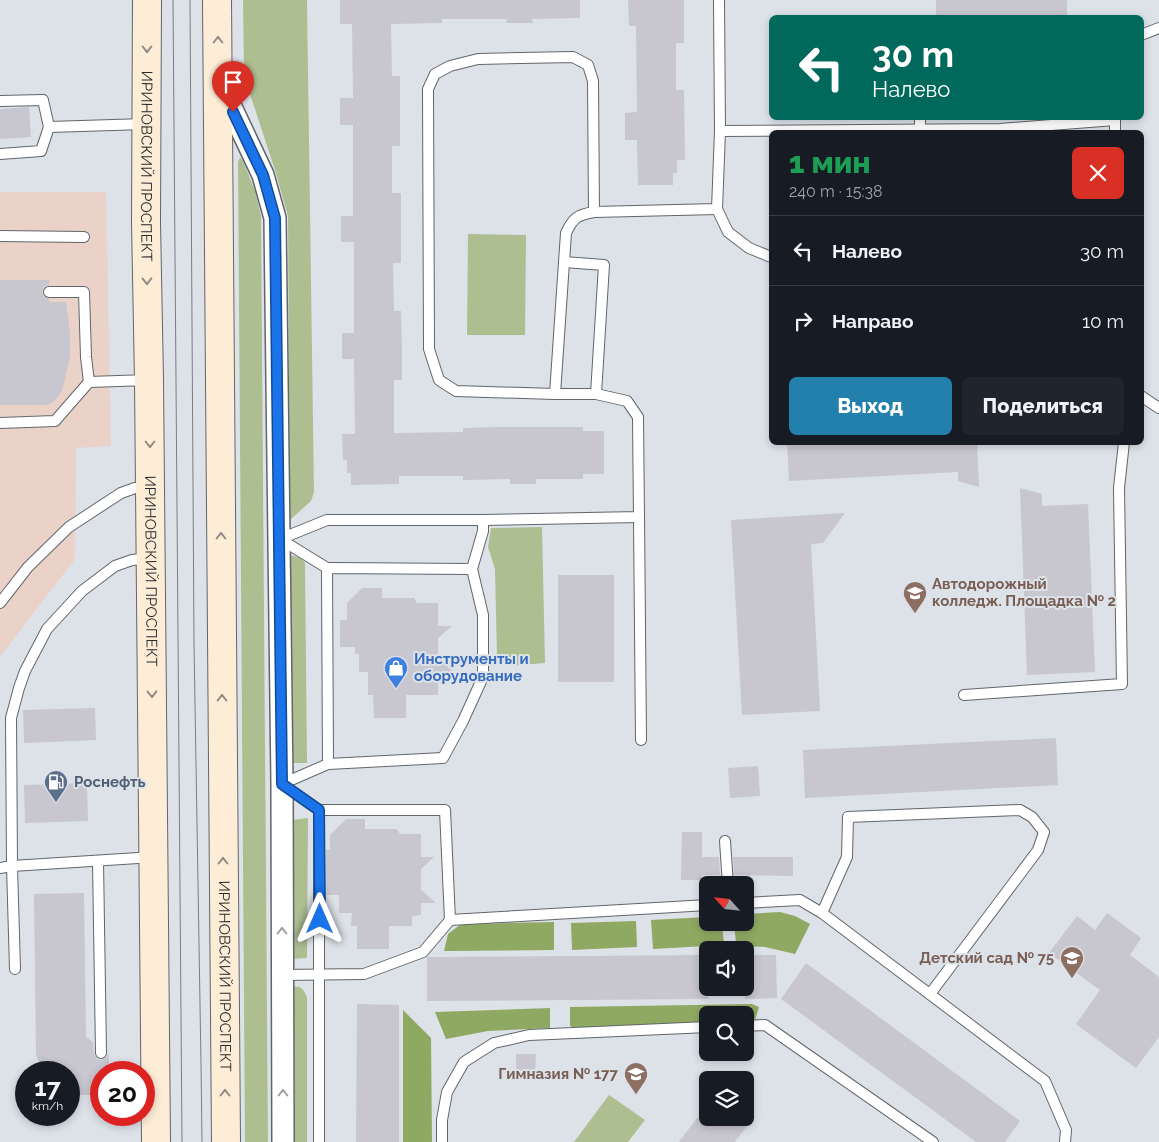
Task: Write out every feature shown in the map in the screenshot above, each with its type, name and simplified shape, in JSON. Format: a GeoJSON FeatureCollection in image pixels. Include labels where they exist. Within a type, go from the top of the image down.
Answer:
{"type":"FeatureCollection","features":[{"type":"Feature","properties":{"kind":"main road","name":"ИРИНОВСКИЙ ПРОСПЕКТ"},"geometry":{"type":"LineString","coordinates":[[147,0],[146,222],[156,1142]]}},
{"type":"Feature","properties":{"kind":"main road","name":"ИРИНОВСКИЙ ПРОСПЕКТ"},"geometry":{"type":"LineString","coordinates":[[217,0],[226,1142]]}},
{"type":"Feature","properties":{"kind":"street"},"geometry":{"type":"LineString","coordinates":[[218,80],[263,175],[275,218],[280,539],[283,1142]]}},
{"type":"Feature","properties":{"kind":"lane"},"geometry":{"type":"LineString","coordinates":[[719,0],[720,131],[717,210],[728,232],[749,248],[769,256]]}},
{"type":"Feature","properties":{"kind":"lane"},"geometry":{"type":"LineString","coordinates":[[1144,35],[1159,28]]}},
{"type":"Feature","properties":{"kind":"lane"},"geometry":{"type":"LineString","coordinates":[[594,212],[593,81],[588,65],[573,57],[478,59],[450,66],[435,74],[428,89],[429,349],[439,380],[456,391],[596,394],[627,401],[638,417],[641,740]]}},
{"type":"Feature","properties":{"kind":"lane"},"geometry":{"type":"LineString","coordinates":[[0,101],[43,100],[49,127],[41,150],[0,154]]}},
{"type":"Feature","properties":{"kind":"lane"},"geometry":{"type":"LineString","coordinates":[[920,120],[920,130]]}},
{"type":"Feature","properties":{"kind":"lane"},"geometry":{"type":"LineString","coordinates":[[1025,130],[1075,128],[1111,120]]}},
{"type":"Feature","properties":{"kind":"lane"},"geometry":{"type":"LineString","coordinates":[[49,127],[147,124]]}},
{"type":"Feature","properties":{"kind":"lane"},"geometry":{"type":"LineString","coordinates":[[720,131],[769,131]]}},
{"type":"Feature","properties":{"kind":"lane"},"geometry":{"type":"LineString","coordinates":[[554,394],[566,234],[570,223],[580,214],[594,212],[717,210]]}},
{"type":"Feature","properties":{"kind":"lane"},"geometry":{"type":"LineString","coordinates":[[0,236],[84,237]]}},
{"type":"Feature","properties":{"kind":"lane"},"geometry":{"type":"LineString","coordinates":[[564,262],[604,265],[596,394]]}},
{"type":"Feature","properties":{"kind":"lane"},"geometry":{"type":"LineString","coordinates":[[49,292],[84,292],[86,357],[89,382]]}},
{"type":"Feature","properties":{"kind":"lane"},"geometry":{"type":"LineString","coordinates":[[0,423],[55,421],[89,382],[149,380]]}},
{"type":"Feature","properties":{"kind":"lane"},"geometry":{"type":"LineString","coordinates":[[1144,398],[1159,408]]}},
{"type":"Feature","properties":{"kind":"lane"},"geometry":{"type":"LineString","coordinates":[[964,695],[1122,684],[1119,488],[1124,445]]}},
{"type":"Feature","properties":{"kind":"lane"},"geometry":{"type":"LineString","coordinates":[[0,603],[28,567],[69,528],[121,493],[135,488],[150,487]]}},
{"type":"Feature","properties":{"kind":"lane"},"geometry":{"type":"LineString","coordinates":[[280,539],[327,520],[639,518]]}},
{"type":"Feature","properties":{"kind":"lane"},"geometry":{"type":"LineString","coordinates":[[282,784],[328,764],[443,758],[463,721],[483,676],[483,615],[472,569],[483,531],[482,520]]}},
{"type":"Feature","properties":{"kind":"lane"},"geometry":{"type":"LineString","coordinates":[[280,539],[328,568],[472,569]]}},
{"type":"Feature","properties":{"kind":"lane"},"geometry":{"type":"LineString","coordinates":[[15,969],[12,866],[12,718],[19,688],[47,629],[82,590],[115,566],[132,560],[151,558]]}},
{"type":"Feature","properties":{"kind":"lane"},"geometry":{"type":"LineString","coordinates":[[328,568],[328,764]]}},
{"type":"Feature","properties":{"kind":"lane"},"geometry":{"type":"LineString","coordinates":[[282,784],[319,810],[445,810],[450,920],[423,952],[364,974],[283,975]]}},
{"type":"Feature","properties":{"kind":"lane"},"geometry":{"type":"LineString","coordinates":[[319,810],[319,1142]]}},
{"type":"Feature","properties":{"kind":"lane"},"geometry":{"type":"LineString","coordinates":[[822,913],[847,857],[848,817],[1020,810],[1032,817],[1044,832],[1038,850],[930,994]]}},
{"type":"Feature","properties":{"kind":"lane"},"geometry":{"type":"LineString","coordinates":[[725,841],[727,876]]}},
{"type":"Feature","properties":{"kind":"lane"},"geometry":{"type":"LineString","coordinates":[[0,868],[154,857]]}},
{"type":"Feature","properties":{"kind":"lane"},"geometry":{"type":"LineString","coordinates":[[98,861],[101,1054]]}},
{"type":"Feature","properties":{"kind":"lane"},"geometry":{"type":"LineString","coordinates":[[754,903],[800,900],[822,913],[1045,1081],[1066,1130],[1065,1142]]}},
{"type":"Feature","properties":{"kind":"lane"},"geometry":{"type":"LineString","coordinates":[[450,920],[699,906]]}},
{"type":"Feature","properties":{"kind":"lane"},"geometry":{"type":"LineString","coordinates":[[754,1026],[765,1025],[933,1142]]}},
{"type":"Feature","properties":{"kind":"lane"},"geometry":{"type":"LineString","coordinates":[[442,1142],[442,1120],[447,1092],[464,1062],[494,1042],[529,1035],[699,1027]]}},
{"type":"Feature","properties":{"kind":"shaded area"},"geometry":{"type":"Polygon","coordinates":[[[0,192],[106,192],[111,446],[76,448],[75,559],[0,657],[0,192]]]}},
{"type":"Feature","properties":{"kind":"green space"},"geometry":{"type":"Polygon","coordinates":[[[243,0],[307,0],[314,492],[311,501],[290,520],[288,216],[244,76],[243,0]]]}},
{"type":"Feature","properties":{"kind":"green space"},"geometry":{"type":"Polygon","coordinates":[[[241,158],[255,191],[261,216],[268,1142],[245,1142],[238,162],[241,158]]]}},
{"type":"Feature","properties":{"kind":"green space"},"geometry":{"type":"Polygon","coordinates":[[[468,234],[526,235],[525,335],[467,335],[468,234]]]}},
{"type":"Feature","properties":{"kind":"green space"},"geometry":{"type":"Polygon","coordinates":[[[542,527],[545,663],[507,666],[497,658],[495,569],[488,547],[491,528],[542,527]]]}},
{"type":"Feature","properties":{"kind":"green space"},"geometry":{"type":"Polygon","coordinates":[[[289,555],[298,557],[305,563],[307,763],[290,763],[289,555]]]}},
{"type":"Feature","properties":{"kind":"green space"},"geometry":{"type":"Polygon","coordinates":[[[308,818],[307,958],[292,959],[292,820],[308,818]]]}},
{"type":"Feature","properties":{"kind":"green space"},"geometry":{"type":"Polygon","coordinates":[[[780,912],[795,916],[810,924],[795,954],[754,946],[754,941],[736,941],[735,931],[754,931],[754,913],[780,912]]]}},
{"type":"Feature","properties":{"kind":"green space"},"geometry":{"type":"Polygon","coordinates":[[[699,917],[699,931],[723,931],[724,941],[699,941],[699,946],[653,949],[651,920],[699,917]]]}},
{"type":"Feature","properties":{"kind":"green space"},"geometry":{"type":"Polygon","coordinates":[[[636,921],[637,947],[572,950],[571,923],[636,921]]]}},
{"type":"Feature","properties":{"kind":"green space"},"geometry":{"type":"Polygon","coordinates":[[[554,922],[554,950],[444,951],[448,934],[461,924],[554,922]]]}},
{"type":"Feature","properties":{"kind":"green space"},"geometry":{"type":"Polygon","coordinates":[[[292,986],[300,987],[307,997],[307,1142],[293,1142],[292,986]]]}},
{"type":"Feature","properties":{"kind":"green space"},"geometry":{"type":"Polygon","coordinates":[[[752,1004],[759,1007],[754,1020],[754,1006],[699,1006],[699,1024],[576,1029],[570,1026],[570,1007],[752,1004]]]}},
{"type":"Feature","properties":{"kind":"green space"},"geometry":{"type":"Polygon","coordinates":[[[550,1008],[550,1028],[488,1031],[446,1039],[435,1012],[550,1008]]]}},
{"type":"Feature","properties":{"kind":"green space"},"geometry":{"type":"Polygon","coordinates":[[[403,1010],[431,1038],[432,1142],[403,1142],[403,1010]]]}},
{"type":"Feature","properties":{"kind":"green space"},"geometry":{"type":"Polygon","coordinates":[[[609,1095],[645,1120],[628,1142],[574,1142],[609,1095]]]}},
{"type":"Feature","properties":{"kind":"building"},"geometry":{"type":"Polygon","coordinates":[[[340,0],[580,0],[580,18],[532,19],[533,23],[506,23],[507,19],[442,19],[442,23],[391,24],[392,76],[400,76],[400,146],[392,146],[392,193],[401,193],[401,263],[393,263],[394,311],[401,311],[402,380],[394,380],[394,433],[463,432],[463,428],[499,427],[583,427],[583,431],[604,431],[604,474],[583,474],[583,479],[536,479],[536,484],[510,484],[510,479],[463,480],[463,476],[399,476],[399,484],[351,485],[351,473],[347,473],[347,460],[343,460],[342,434],[355,434],[354,359],[342,359],[342,333],[354,333],[354,242],[341,242],[341,216],[353,216],[353,125],[340,125],[340,98],[353,98],[352,24],[340,24],[340,0]]]}},
{"type":"Feature","properties":{"kind":"building"},"geometry":{"type":"Polygon","coordinates":[[[628,0],[684,0],[684,43],[676,43],[676,90],[684,90],[685,160],[677,160],[677,173],[673,173],[673,185],[638,185],[637,140],[625,140],[625,113],[637,112],[636,26],[629,26],[628,0]]]}},
{"type":"Feature","properties":{"kind":"building"},"geometry":{"type":"Polygon","coordinates":[[[936,0],[1067,0],[1067,15],[936,15],[936,0]]]}},
{"type":"Feature","properties":{"kind":"building"},"geometry":{"type":"Polygon","coordinates":[[[29,107],[31,137],[0,139],[0,109],[29,107]]]}},
{"type":"Feature","properties":{"kind":"building"},"geometry":{"type":"Polygon","coordinates":[[[0,280],[49,280],[49,285],[43,289],[43,296],[49,299],[49,302],[66,302],[70,333],[70,357],[62,391],[48,405],[0,405],[0,280]]]}},
{"type":"Feature","properties":{"kind":"building"},"geometry":{"type":"Polygon","coordinates":[[[787,445],[977,445],[979,487],[958,481],[958,472],[789,481],[787,445]]]}},
{"type":"Feature","properties":{"kind":"building"},"geometry":{"type":"Polygon","coordinates":[[[1020,488],[1042,494],[1042,506],[1088,504],[1095,672],[1027,675],[1020,488]]]}},
{"type":"Feature","properties":{"kind":"building"},"geometry":{"type":"Polygon","coordinates":[[[845,513],[823,543],[811,544],[820,711],[742,715],[731,520],[845,513]]]}},
{"type":"Feature","properties":{"kind":"building"},"geometry":{"type":"Polygon","coordinates":[[[558,575],[614,575],[614,682],[558,682],[558,575]]]}},
{"type":"Feature","properties":{"kind":"building"},"geometry":{"type":"Polygon","coordinates":[[[362,588],[382,588],[382,598],[414,598],[417,603],[438,603],[438,626],[452,626],[438,638],[438,659],[454,672],[438,672],[438,695],[406,695],[406,718],[374,718],[373,695],[368,695],[368,672],[359,672],[359,654],[355,654],[355,647],[340,647],[340,620],[347,620],[347,603],[362,588]]]}},
{"type":"Feature","properties":{"kind":"building"},"geometry":{"type":"Polygon","coordinates":[[[95,708],[96,740],[24,743],[23,710],[95,708]]]}},
{"type":"Feature","properties":{"kind":"building"},"geometry":{"type":"Polygon","coordinates":[[[1056,738],[1058,785],[805,798],[803,750],[1056,738]]]}},
{"type":"Feature","properties":{"kind":"building"},"geometry":{"type":"Polygon","coordinates":[[[758,766],[760,796],[730,798],[728,768],[758,766]]]}},
{"type":"Feature","properties":{"kind":"building","name":"Роснефть"},"geometry":{"type":"Polygon","coordinates":[[[87,783],[88,821],[25,823],[24,785],[87,783]]]}},
{"type":"Feature","properties":{"kind":"building"},"geometry":{"type":"Polygon","coordinates":[[[346,819],[365,819],[365,829],[397,829],[400,834],[421,834],[421,857],[434,857],[421,869],[421,890],[436,903],[421,903],[421,915],[412,916],[412,926],[389,926],[389,949],[357,949],[357,926],[351,926],[352,913],[339,913],[339,895],[326,895],[326,850],[330,850],[330,835],[346,819]]]}},
{"type":"Feature","properties":{"kind":"building"},"geometry":{"type":"Polygon","coordinates":[[[682,832],[702,832],[702,857],[719,857],[720,875],[702,875],[699,876],[699,880],[681,880],[682,832]]]}},
{"type":"Feature","properties":{"kind":"building"},"geometry":{"type":"Polygon","coordinates":[[[733,857],[793,857],[793,876],[734,875],[733,857]]]}},
{"type":"Feature","properties":{"kind":"building"},"geometry":{"type":"Polygon","coordinates":[[[84,893],[86,1037],[93,1042],[94,1053],[97,1059],[104,1059],[109,1054],[109,1061],[90,1061],[90,1095],[80,1095],[80,1061],[39,1061],[36,1055],[34,894],[84,893]]]}},
{"type":"Feature","properties":{"kind":"building"},"geometry":{"type":"Polygon","coordinates":[[[1107,913],[1141,938],[1130,955],[1159,977],[1159,1037],[1136,1068],[1076,1024],[1100,990],[1049,953],[1077,916],[1095,930],[1107,913]]]}},
{"type":"Feature","properties":{"kind":"building"},"geometry":{"type":"Polygon","coordinates":[[[699,955],[699,996],[708,996],[708,999],[427,1001],[427,957],[699,955]]]}},
{"type":"Feature","properties":{"kind":"building"},"geometry":{"type":"Polygon","coordinates":[[[754,955],[776,955],[777,998],[745,999],[745,996],[754,996],[754,955]]]}},
{"type":"Feature","properties":{"kind":"building"},"geometry":{"type":"Polygon","coordinates":[[[806,963],[1020,1121],[1005,1142],[976,1142],[781,999],[806,963]]]}},
{"type":"Feature","properties":{"kind":"building"},"geometry":{"type":"Polygon","coordinates":[[[357,1004],[399,1005],[399,1142],[356,1142],[357,1004]]]}},
{"type":"Feature","properties":{"kind":"building"},"geometry":{"type":"Polygon","coordinates":[[[516,1054],[536,1054],[535,1077],[516,1077],[516,1054]]]}},
{"type":"Feature","properties":{"kind":"building"},"geometry":{"type":"Polygon","coordinates":[[[697,1118],[699,1118],[699,1126],[747,1126],[735,1142],[679,1142],[697,1118]]]}},
{"type":"Feature","properties":{"kind":"tram line"},"geometry":{"type":"LineString","coordinates":[[173,0],[182,1142]]}},
{"type":"Feature","properties":{"kind":"tram line"},"geometry":{"type":"LineString","coordinates":[[190,0],[194,643],[202,1142]]}},
{"type":"Feature","properties":{"kind":"place","name":"Автодорожный колледж. Площадка № 2"},"geometry":{"type":"Point","coordinates":[915,614]}},
{"type":"Feature","properties":{"kind":"place","name":"Инструменты и оборудование"},"geometry":{"type":"Point","coordinates":[396,689]}},
{"type":"Feature","properties":{"kind":"place","name":"Роснефть"},"geometry":{"type":"Point","coordinates":[56,803]}},
{"type":"Feature","properties":{"kind":"place","name":"Детский сад № 75"},"geometry":{"type":"Point","coordinates":[1072,979]}},
{"type":"Feature","properties":{"kind":"place","name":"Гимназия № 177"},"geometry":{"type":"Point","coordinates":[636,1095]}},
{"type":"Feature","properties":{"kind":"route"},"geometry":{"type":"LineString","coordinates":[[233,112],[263,175],[275,218],[282,784],[319,810],[320,919]]}}]}
